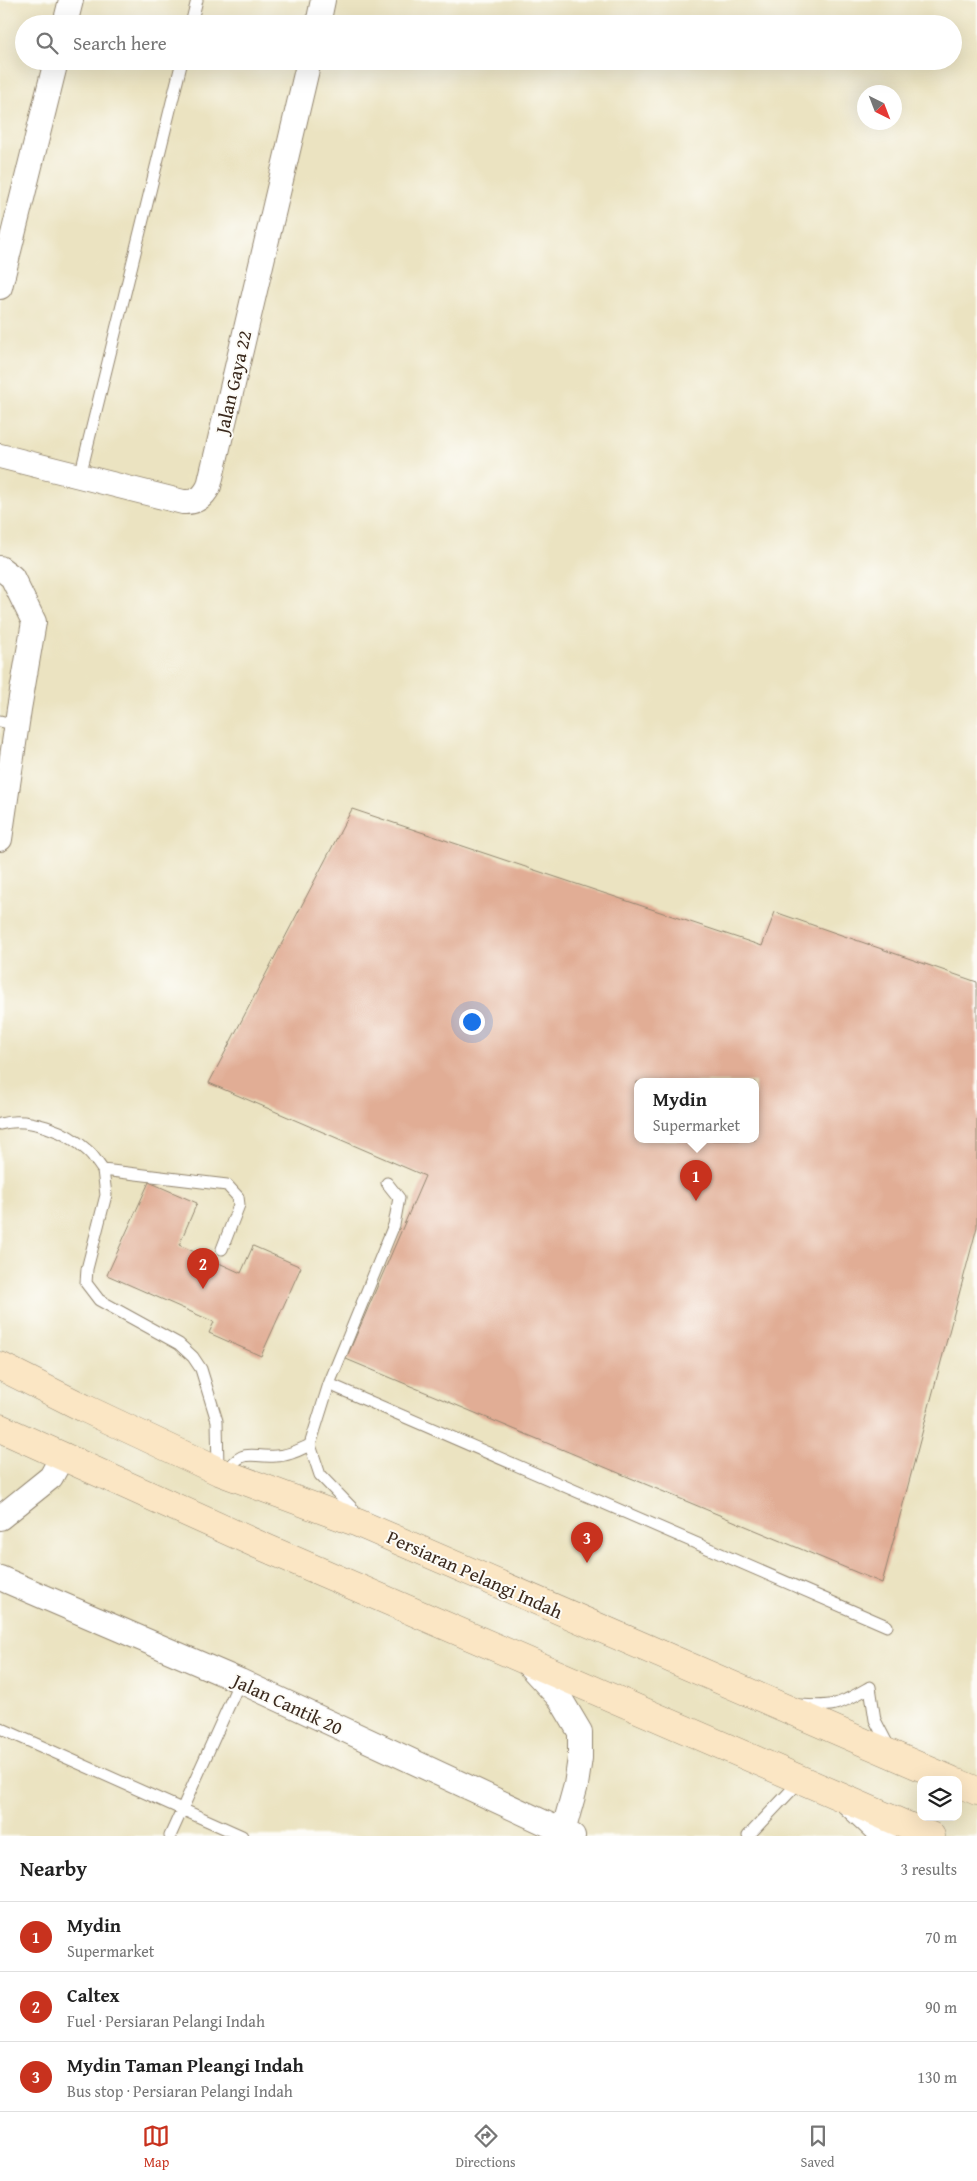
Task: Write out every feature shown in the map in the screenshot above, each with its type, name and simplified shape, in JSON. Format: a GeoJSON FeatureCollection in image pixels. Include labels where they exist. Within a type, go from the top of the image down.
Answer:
{"type":"FeatureCollection","features":[{"type":"Feature","properties":{"kind":"main road","name":"Persiaran Pelangi Indah"},"geometry":{"type":"LineString","coordinates":[[0,1366],[84,1408],[221,1472],[358,1524],[942,1776]]}},
{"type":"Feature","properties":{"kind":"main road"},"geometry":{"type":"LineString","coordinates":[[0,1428],[64,1455],[259,1545],[931,1836]]}},
{"type":"Feature","properties":{"kind":"main road"},"geometry":{"type":"LineString","coordinates":[[962,1785],[977,1791]]}},
{"type":"Feature","properties":{"kind":"street"},"geometry":{"type":"LineString","coordinates":[[67,15],[71,0]]}},
{"type":"Feature","properties":{"kind":"street"},"geometry":{"type":"LineString","coordinates":[[320,15],[323,0]]}},
{"type":"Feature","properties":{"kind":"street"},"geometry":{"type":"LineString","coordinates":[[0,287],[54,70]]}},
{"type":"Feature","properties":{"kind":"street","name":"Jalan Gaya 22"},"geometry":{"type":"LineString","coordinates":[[0,456],[183,502],[192,502],[205,494],[209,486],[307,70]]}},
{"type":"Feature","properties":{"kind":"street"},"geometry":{"type":"LineString","coordinates":[[0,568],[12,577],[34,622],[8,723],[0,839]]}},
{"type":"Feature","properties":{"kind":"street"},"geometry":{"type":"LineString","coordinates":[[0,1518],[51,1477],[64,1455]]}},
{"type":"Feature","properties":{"kind":"street","name":"Jalan Cantik 20"},"geometry":{"type":"LineString","coordinates":[[0,1578],[240,1682],[568,1834]]}},
{"type":"Feature","properties":{"kind":"street"},"geometry":{"type":"LineString","coordinates":[[526,1661],[561,1700],[580,1732],[580,1758],[568,1834]]}},
{"type":"Feature","properties":{"kind":"street"},"geometry":{"type":"LineString","coordinates":[[845,1800],[883,1836]]}},
{"type":"Feature","properties":{"kind":"lane"},"geometry":{"type":"LineString","coordinates":[[193,15],[197,0]]}},
{"type":"Feature","properties":{"kind":"lane"},"geometry":{"type":"LineString","coordinates":[[80,476],[180,70]]}},
{"type":"Feature","properties":{"kind":"lane"},"geometry":{"type":"LineString","coordinates":[[0,1124],[10,1121],[40,1125],[70,1138],[88,1151],[103,1170],[106,1194],[87,1269],[86,1283],[99,1300],[179,1344],[193,1357],[201,1369],[217,1421],[221,1472]]}},
{"type":"Feature","properties":{"kind":"lane"},"geometry":{"type":"LineString","coordinates":[[103,1170],[227,1185],[238,1197],[239,1205],[222,1249]]}},
{"type":"Feature","properties":{"kind":"lane"},"geometry":{"type":"LineString","coordinates":[[358,1524],[353,1508],[320,1475],[310,1445],[329,1384],[394,1225],[400,1198],[387,1183]]}},
{"type":"Feature","properties":{"kind":"lane"},"geometry":{"type":"LineString","coordinates":[[329,1384],[887,1626]]}},
{"type":"Feature","properties":{"kind":"lane"},"geometry":{"type":"LineString","coordinates":[[221,1472],[234,1460],[249,1454],[276,1456],[292,1453],[310,1445]]}},
{"type":"Feature","properties":{"kind":"lane"},"geometry":{"type":"LineString","coordinates":[[170,1836],[240,1682]]}},
{"type":"Feature","properties":{"kind":"lane"},"geometry":{"type":"LineString","coordinates":[[773,1704],[826,1707],[844,1702],[870,1687],[875,1720],[894,1756]]}},
{"type":"Feature","properties":{"kind":"lane"},"geometry":{"type":"LineString","coordinates":[[0,1728],[242,1836]]}},
{"type":"Feature","properties":{"kind":"lane"},"geometry":{"type":"LineString","coordinates":[[748,1836],[801,1780]]}},
{"type":"Feature","properties":{"kind":"building"},"geometry":{"type":"Polygon","coordinates":[[[352,809],[762,946],[775,912],[977,982],[977,1227],[882,1583],[346,1359],[425,1176],[209,1083],[352,809]]]}},
{"type":"Feature","properties":{"kind":"building"},"geometry":{"type":"Polygon","coordinates":[[[149,1182],[197,1203],[179,1245],[241,1273],[253,1246],[301,1267],[261,1356],[209,1333],[214,1322],[107,1275],[149,1182]]]}},
{"type":"Feature","properties":{"kind":"place","name":"Mydin"},"geometry":{"type":"Point","coordinates":[696,1201]}},
{"type":"Feature","properties":{"kind":"place","name":"Caltex"},"geometry":{"type":"Point","coordinates":[203,1289]}},
{"type":"Feature","properties":{"kind":"place","name":"Mydin Taman Pleangi Indah"},"geometry":{"type":"Point","coordinates":[587,1563]}}]}
